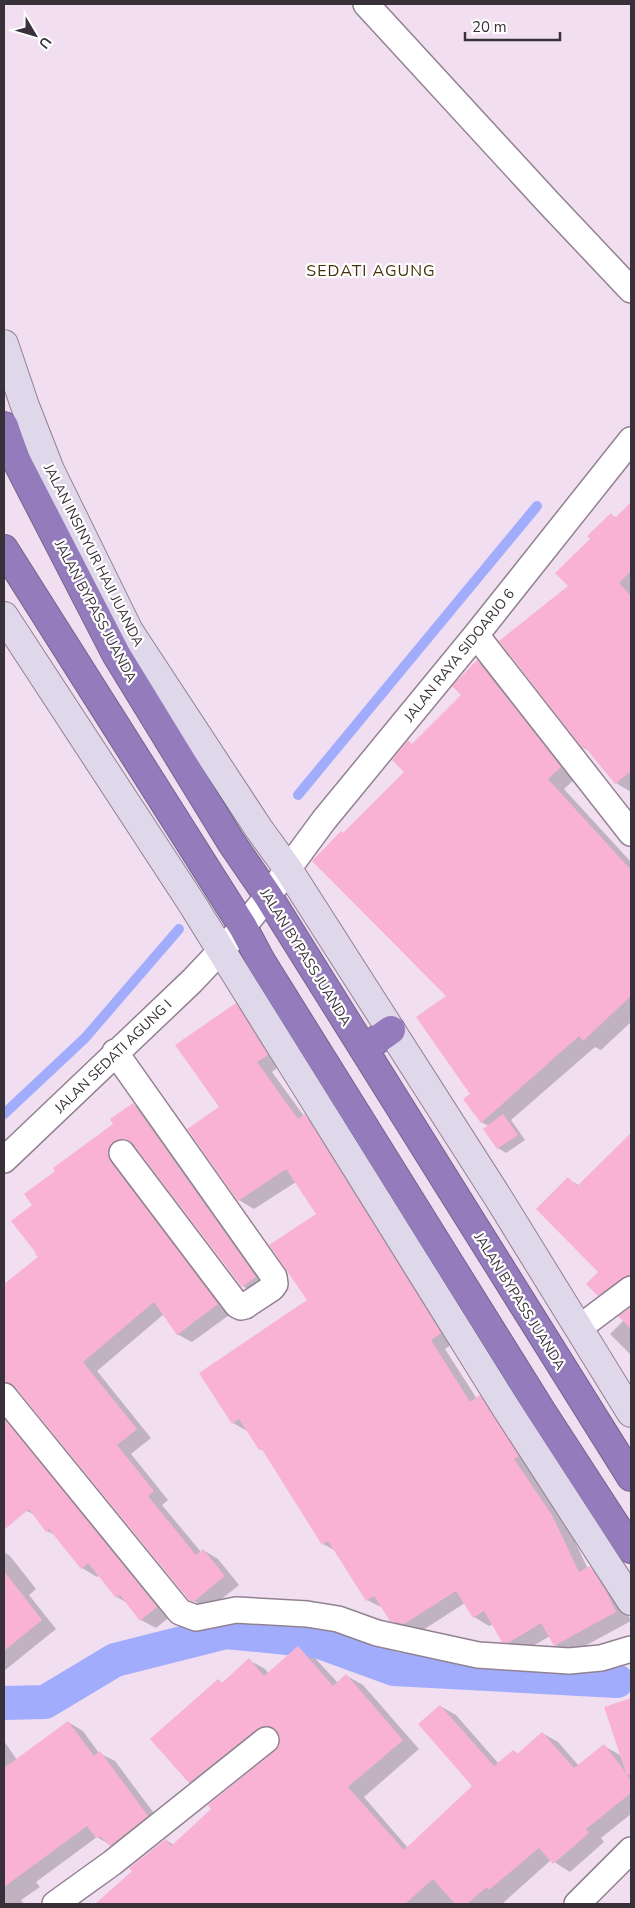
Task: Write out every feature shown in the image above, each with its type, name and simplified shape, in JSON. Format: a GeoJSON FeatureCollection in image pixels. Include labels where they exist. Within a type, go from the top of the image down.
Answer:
{"type":"FeatureCollection","features":[{"type":"Feature","properties":{"kind":"highway","name":"JALAN BYPASS JUANDA"},"geometry":{"type":"LineString","coordinates":[[4,426],[15,458],[116,654],[238,853],[265,892],[631,1476]]}},
{"type":"Feature","properties":{"kind":"highway"},"geometry":{"type":"LineString","coordinates":[[4,549],[240,922],[261,961],[542,1412],[631,1549]]}},
{"type":"Feature","properties":{"kind":"highway"},"geometry":{"type":"LineString","coordinates":[[364,1049],[390,1030]]}},
{"type":"Feature","properties":{"kind":"street"},"geometry":{"type":"LineString","coordinates":[[366,4],[631,290]]}},
{"type":"Feature","properties":{"kind":"street","name":"JALAN INSINYUR HAJI JUANDA"},"geometry":{"type":"LineString","coordinates":[[4,344],[25,406],[50,470],[129,631],[258,829],[286,866],[631,1413]]}},
{"type":"Feature","properties":{"kind":"street","name":"JALAN RAYA SIDOARJO 6"},"geometry":{"type":"LineString","coordinates":[[265,892],[476,634],[631,440]]}},
{"type":"Feature","properties":{"kind":"street"},"geometry":{"type":"LineString","coordinates":[[4,616],[190,902],[501,1400],[631,1601]]}},
{"type":"Feature","properties":{"kind":"street"},"geometry":{"type":"LineString","coordinates":[[476,634],[631,833]]}},
{"type":"Feature","properties":{"kind":"street","name":"JALAN SEDATI AGUNG I"},"geometry":{"type":"LineString","coordinates":[[4,1160],[98,1071],[218,946],[265,892]]}},
{"type":"Feature","properties":{"kind":"street"},"geometry":{"type":"LineString","coordinates":[[115,1052],[274,1277],[275,1284],[272,1288],[241,1308],[237,1305],[122,1153]]}},
{"type":"Feature","properties":{"kind":"street"},"geometry":{"type":"LineString","coordinates":[[578,1328],[631,1289]]}},
{"type":"Feature","properties":{"kind":"street"},"geometry":{"type":"LineString","coordinates":[[4,1396],[180,1612],[196,1618],[236,1610],[307,1614],[338,1619],[377,1633],[478,1655],[569,1661],[601,1658],[631,1650]]}},
{"type":"Feature","properties":{"kind":"street"},"geometry":{"type":"LineString","coordinates":[[55,1904],[112,1863],[266,1740]]}},
{"type":"Feature","properties":{"kind":"street"},"geometry":{"type":"LineString","coordinates":[[577,1904],[631,1850]]}},
{"type":"Feature","properties":{"kind":"building"},"geometry":{"type":"Polygon","coordinates":[[[631,502],[631,571],[619,583],[631,596],[631,771],[615,784],[585,747],[583,749],[499,641],[568,586],[555,573],[590,539],[587,536],[611,513],[615,518],[631,502]]]}},
{"type":"Feature","properties":{"kind":"building"},"geometry":{"type":"Polygon","coordinates":[[[477,660],[561,767],[548,779],[631,870],[631,996],[583,1041],[579,1036],[481,1123],[463,1099],[470,1094],[416,1017],[446,996],[312,861],[404,772],[392,760],[408,740],[412,744],[461,695],[452,686],[477,660]]]}},
{"type":"Feature","properties":{"kind":"building"},"geometry":{"type":"Polygon","coordinates":[[[236,1003],[268,1055],[257,1062],[298,1119],[305,1114],[441,1333],[431,1340],[470,1402],[480,1395],[519,1456],[514,1459],[552,1515],[579,1572],[590,1566],[606,1591],[616,1612],[554,1646],[541,1623],[508,1643],[502,1642],[484,1611],[473,1618],[456,1591],[404,1624],[390,1621],[374,1596],[366,1601],[328,1541],[322,1545],[261,1448],[259,1450],[239,1419],[232,1424],[199,1373],[307,1300],[269,1245],[316,1214],[286,1169],[238,1201],[187,1129],[219,1107],[175,1045],[236,1003]]]}},
{"type":"Feature","properties":{"kind":"building"},"geometry":{"type":"Polygon","coordinates":[[[133,1103],[256,1277],[242,1287],[133,1144],[128,1140],[121,1139],[113,1142],[108,1154],[111,1162],[218,1304],[177,1335],[154,1302],[83,1362],[137,1429],[117,1445],[154,1491],[148,1496],[196,1555],[203,1549],[225,1576],[193,1602],[189,1600],[15,1387],[10,1383],[4,1382],[4,1284],[38,1257],[11,1221],[32,1205],[24,1194],[55,1171],[53,1168],[113,1124],[110,1119],[133,1103]]]}},
{"type":"Feature","properties":{"kind":"building"},"geometry":{"type":"Polygon","coordinates":[[[503,1114],[518,1135],[497,1149],[483,1129],[503,1114]]]}},
{"type":"Feature","properties":{"kind":"building"},"geometry":{"type":"Polygon","coordinates":[[[631,1133],[631,1275],[622,1278],[598,1296],[586,1284],[598,1272],[536,1209],[568,1177],[577,1186],[631,1133]]]}},
{"type":"Feature","properties":{"kind":"building"},"geometry":{"type":"Polygon","coordinates":[[[631,1307],[631,1329],[618,1316],[631,1307]]]}},
{"type":"Feature","properties":{"kind":"building"},"geometry":{"type":"Polygon","coordinates":[[[4,1418],[157,1607],[140,1621],[120,1595],[116,1598],[88,1563],[81,1569],[49,1529],[46,1532],[29,1509],[4,1530],[4,1418]]]}},
{"type":"Feature","properties":{"kind":"building"},"geometry":{"type":"Polygon","coordinates":[[[4,1571],[42,1620],[4,1651],[4,1571]]]}},
{"type":"Feature","properties":{"kind":"building"},"geometry":{"type":"Polygon","coordinates":[[[298,1646],[333,1686],[346,1674],[403,1740],[348,1787],[404,1850],[472,1786],[418,1724],[440,1705],[494,1766],[513,1750],[517,1754],[542,1732],[574,1768],[604,1744],[626,1773],[604,1707],[631,1698],[631,1774],[627,1775],[631,1781],[631,1793],[586,1829],[589,1833],[553,1864],[539,1848],[489,1890],[487,1887],[467,1904],[455,1904],[433,1879],[405,1904],[95,1904],[132,1871],[129,1868],[166,1839],[171,1846],[211,1809],[208,1805],[275,1751],[279,1746],[280,1738],[277,1731],[272,1727],[264,1726],[257,1729],[189,1783],[150,1739],[218,1679],[222,1683],[249,1658],[264,1676],[298,1646]]]}},
{"type":"Feature","properties":{"kind":"building"},"geometry":{"type":"Polygon","coordinates":[[[68,1721],[94,1756],[100,1751],[148,1816],[110,1846],[100,1836],[96,1838],[87,1826],[4,1887],[4,1768],[68,1721]]]}},
{"type":"Feature","properties":{"kind":"waterway"},"geometry":{"type":"LineString","coordinates":[[298,795],[537,506]]}},
{"type":"Feature","properties":{"kind":"waterway"},"geometry":{"type":"LineString","coordinates":[[4,1114],[85,1038],[179,929]]}},
{"type":"Feature","properties":{"kind":"waterway"},"geometry":{"type":"LineString","coordinates":[[4,1703],[45,1702],[115,1660],[226,1632],[317,1641],[394,1669],[617,1681]]}},
{"type":"Feature","properties":{"kind":"district","name":"SEDATI AGUNG"},"geometry":{"type":"Point","coordinates":[371,270]}}]}
